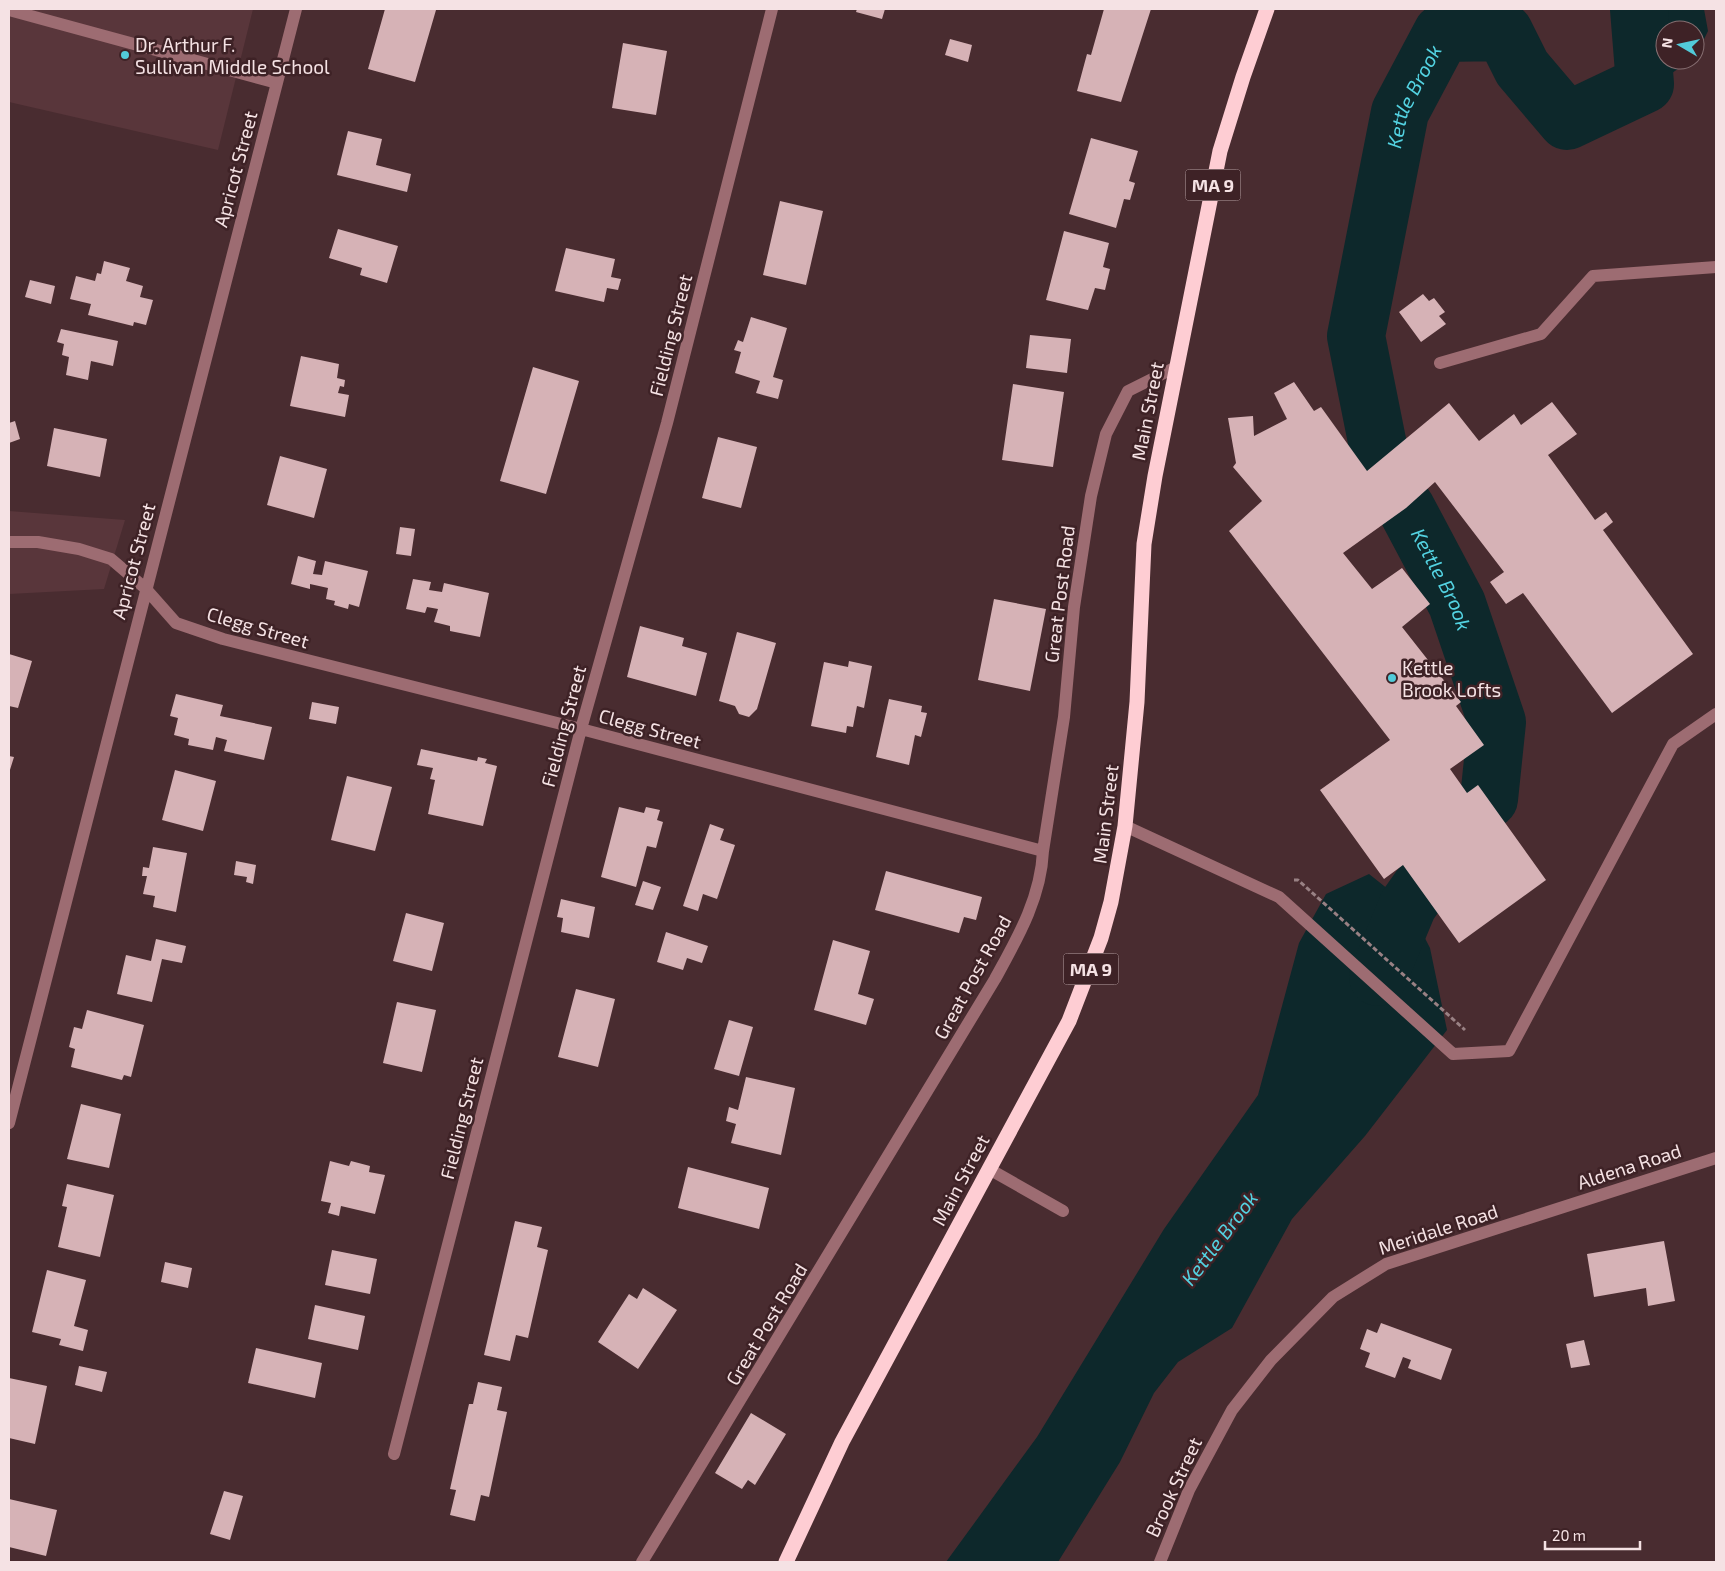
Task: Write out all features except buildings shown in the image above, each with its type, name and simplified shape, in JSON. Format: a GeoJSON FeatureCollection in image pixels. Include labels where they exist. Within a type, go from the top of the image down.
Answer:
{"type":"FeatureCollection","features":[{"type":"Feature","properties":{"kind":"highway","name":"Main Street"},"geometry":{"type":"LineString","coordinates":[[786,1562],[842,1442],[1069,1021],[1092,966],[1111,902],[1126,826],[1137,702],[1144,544],[1176,366],[1220,151],[1242,77],[1267,9]]}},
{"type":"Feature","properties":{"kind":"street","name":"Apricot Street"},"geometry":{"type":"LineString","coordinates":[[9,1123],[145,588],[296,9]]}},
{"type":"Feature","properties":{"kind":"street","name":"Fielding Street"},"geometry":{"type":"LineString","coordinates":[[394,1454],[581,729],[667,423],[772,9]]}},
{"type":"Feature","properties":{"kind":"street"},"geometry":{"type":"LineString","coordinates":[[9,10],[277,83]]}},
{"type":"Feature","properties":{"kind":"street"},"geometry":{"type":"LineString","coordinates":[[1440,363],[1541,334],[1594,276],[1716,266]]}},
{"type":"Feature","properties":{"kind":"street","name":"Great Post Road"},"geometry":{"type":"LineString","coordinates":[[642,1562],[1015,944],[1043,870],[1044,851],[1064,717],[1075,598],[1091,496],[1106,434],[1128,391],[1176,366]]}},
{"type":"Feature","properties":{"kind":"street","name":"Clegg Street"},"geometry":{"type":"LineString","coordinates":[[9,542],[38,542],[79,549],[111,559],[145,588],[176,623],[223,639],[581,729],[1044,851]]}},
{"type":"Feature","properties":{"kind":"street"},"geometry":{"type":"LineString","coordinates":[[1126,826],[1279,896],[1453,1054],[1509,1051],[1673,744],[1716,714]]}},
{"type":"Feature","properties":{"kind":"street","name":"Aldena Road"},"geometry":{"type":"LineString","coordinates":[[1554,1211],[1673,1170],[1716,1158]]}},
{"type":"Feature","properties":{"kind":"street"},"geometry":{"type":"LineString","coordinates":[[989,1169],[1064,1211]]}},
{"type":"Feature","properties":{"kind":"street","name":"Meridale Road"},"geometry":{"type":"LineString","coordinates":[[1222,1427],[1251,1384],[1293,1336],[1333,1297],[1367,1274],[1407,1256],[1554,1211]]}},
{"type":"Feature","properties":{"kind":"street","name":"Brook Street"},"geometry":{"type":"LineString","coordinates":[[1160,1562],[1188,1490],[1222,1427]]}},
{"type":"Feature","properties":{"kind":"path"},"geometry":{"type":"LineString","coordinates":[[1298,880],[1469,1034]]}},
{"type":"Feature","properties":{"kind":"shaded area","name":"Dr. Arthur F. Sullivan Middle School"},"geometry":{"type":"Polygon","coordinates":[[[9,9],[253,9],[218,150],[9,102],[9,9]]]}},
{"type":"Feature","properties":{"kind":"shaded area"},"geometry":{"type":"Polygon","coordinates":[[[9,511],[125,520],[104,589],[9,594],[9,511]]]}},
{"type":"Feature","properties":{"kind":"water"},"geometry":{"type":"Polygon","coordinates":[[[1614,9],[1704,9],[1708,31],[1705,37],[1705,20],[1655,20],[1655,70],[1676,70],[1672,73],[1645,84],[1625,44],[1614,9]]]}},
{"type":"Feature","properties":{"kind":"water"},"geometry":{"type":"Polygon","coordinates":[[[1369,874],[1408,905],[1430,948],[1447,1030],[1365,1136],[1292,1219],[1232,1328],[1178,1362],[1154,1393],[1120,1462],[1058,1562],[946,1562],[1037,1437],[1164,1229],[1258,1095],[1299,943],[1326,894],[1369,874]]]}},
{"type":"Feature","properties":{"kind":"waterway","name":"Kettle Brook"},"geometry":{"type":"LineString","coordinates":[[1381,461],[1356,336],[1400,112],[1442,33],[1504,32],[1522,68],[1567,121],[1645,84],[1639,9]]}},
{"type":"Feature","properties":{"kind":"waterway","name":"Kettle Brook"},"geometry":{"type":"LineString","coordinates":[[1406,508],[1457,604],[1497,722],[1489,799]]}},
{"type":"Feature","properties":{"kind":"waterway","name":"Kettle Brook"},"geometry":{"type":"LineString","coordinates":[[1378,977],[1408,905],[1420,888]]}},
{"type":"Feature","properties":{"kind":"place","name":"Dr. Arthur F. Sullivan Middle School"},"geometry":{"type":"Point","coordinates":[125,55]}},
{"type":"Feature","properties":{"kind":"place","name":"Kettle Brook Lofts"},"geometry":{"type":"Point","coordinates":[1392,678]}}]}
